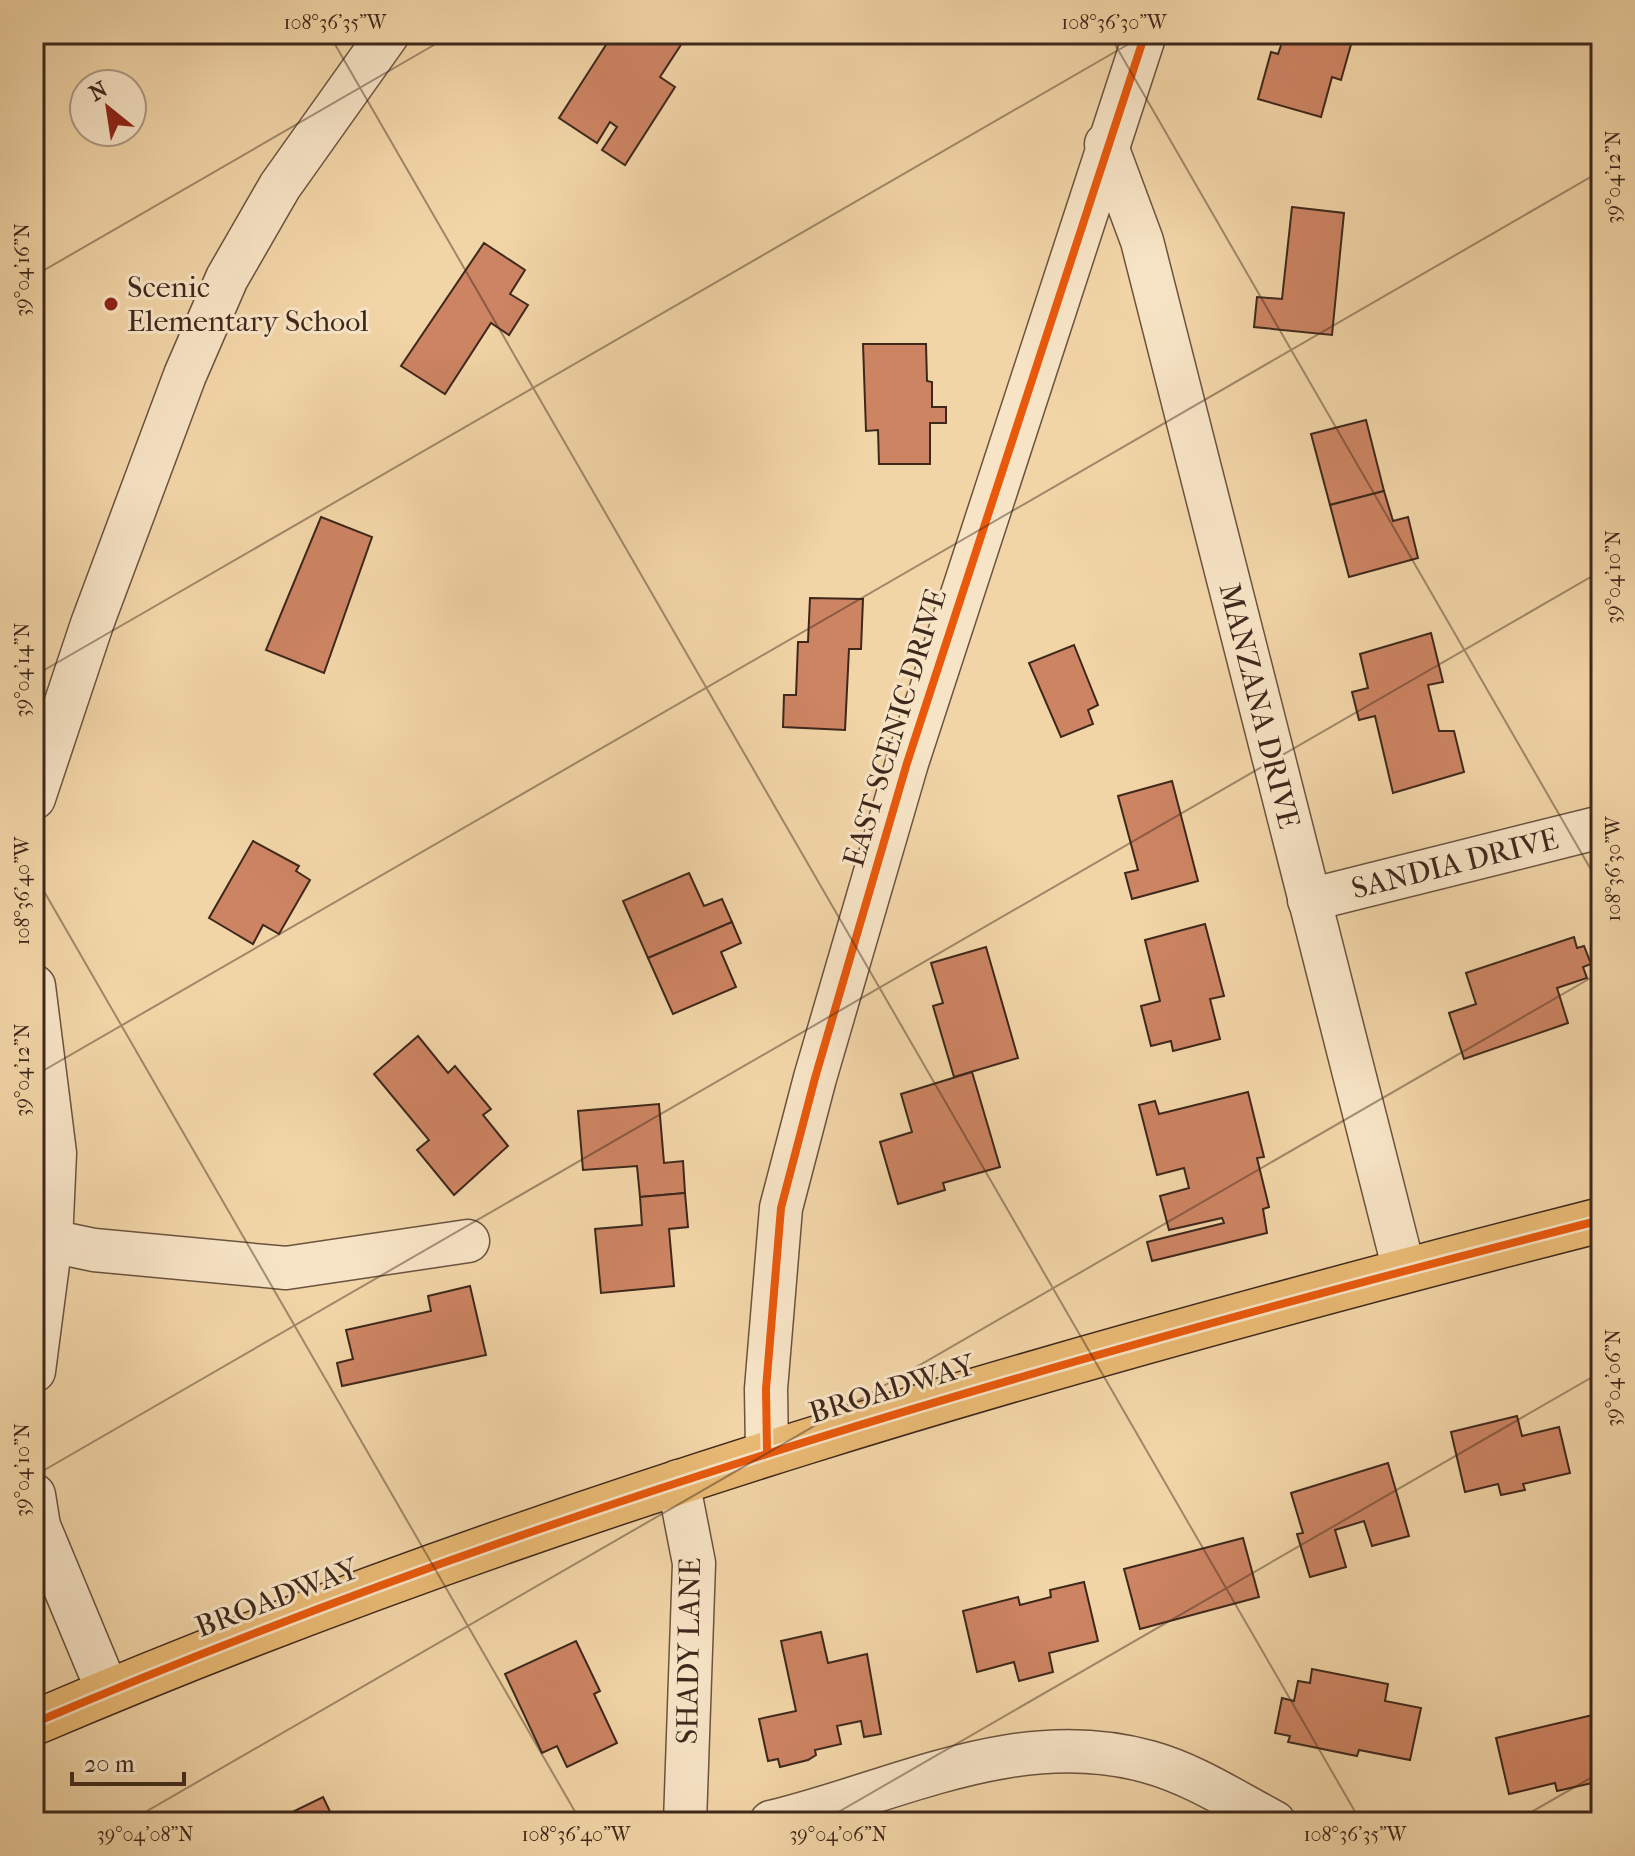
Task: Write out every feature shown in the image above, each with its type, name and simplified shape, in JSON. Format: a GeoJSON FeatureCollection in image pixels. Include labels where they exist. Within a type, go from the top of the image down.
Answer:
{"type":"FeatureCollection","features":[{"type":"Feature","properties":{"kind":"main road","name":"BROADWAY"},"geometry":{"type":"LineString","coordinates":[[34,1723],[253,1632],[458,1555],[767,1451],[1152,1338],[1601,1220]]}},
{"type":"Feature","properties":{"kind":"street"},"geometry":{"type":"LineString","coordinates":[[34,798],[92,624],[185,375],[227,278],[280,186],[388,34]]}},
{"type":"Feature","properties":{"kind":"street","name":"EAST SCENIC DRIVE"},"geometry":{"type":"LineString","coordinates":[[767,1451],[766,1389],[781,1208],[815,1078],[907,763],[1106,144],[1145,34]]}},
{"type":"Feature","properties":{"kind":"street","name":"MANZANA DRIVE"},"geometry":{"type":"LineString","coordinates":[[1106,144],[1142,241],[1404,1270]]}},
{"type":"Feature","properties":{"kind":"street","name":"SANDIA DRIVE"},"geometry":{"type":"LineString","coordinates":[[1309,900],[1601,827]]}},
{"type":"Feature","properties":{"kind":"street"},"geometry":{"type":"LineString","coordinates":[[34,986],[55,1153],[51,1241],[34,1371]]}},
{"type":"Feature","properties":{"kind":"street"},"geometry":{"type":"LineString","coordinates":[[51,1241],[94,1250],[286,1268],[468,1241]]}},
{"type":"Feature","properties":{"kind":"street","name":"SHADY LANE"},"geometry":{"type":"LineString","coordinates":[[678,1481],[694,1563],[685,1822]]}},
{"type":"Feature","properties":{"kind":"street"},"geometry":{"type":"LineString","coordinates":[[34,1495],[39,1526],[108,1692]]}},
{"type":"Feature","properties":{"kind":"street"},"geometry":{"type":"LineString","coordinates":[[771,1822],[983,1758],[1069,1751],[1115,1754],[1151,1762],[1274,1822]]}},
{"type":"Feature","properties":{"kind":"building"},"geometry":{"type":"Polygon","coordinates":[[[613,34],[688,34],[660,77],[675,87],[625,165],[602,150],[617,127],[610,122],[597,143],[559,118],[613,34]]]}},
{"type":"Feature","properties":{"kind":"building"},"geometry":{"type":"Polygon","coordinates":[[[1285,34],[1354,34],[1341,80],[1332,77],[1321,117],[1258,99],[1271,52],[1278,54],[1285,34]]]}},
{"type":"Feature","properties":{"kind":"building"},"geometry":{"type":"Polygon","coordinates":[[[1292,207],[1344,213],[1332,335],[1254,327],[1257,297],[1282,299],[1292,207]]]}},
{"type":"Feature","properties":{"kind":"building"},"geometry":{"type":"Polygon","coordinates":[[[484,243],[525,270],[510,294],[528,305],[509,335],[491,323],[445,394],[401,366],[484,243]]]}},
{"type":"Feature","properties":{"kind":"building"},"geometry":{"type":"Polygon","coordinates":[[[863,344],[926,344],[927,381],[932,382],[932,407],[946,407],[946,423],[930,423],[930,464],[879,464],[878,430],[866,431],[863,344]]]}},
{"type":"Feature","properties":{"kind":"building"},"geometry":{"type":"Polygon","coordinates":[[[1366,420],[1384,491],[1330,505],[1311,434],[1366,420]]]}},
{"type":"Feature","properties":{"kind":"building"},"geometry":{"type":"Polygon","coordinates":[[[1384,491],[1393,521],[1408,517],[1418,558],[1349,577],[1330,505],[1384,491]]]}},
{"type":"Feature","properties":{"kind":"building"},"geometry":{"type":"Polygon","coordinates":[[[321,517],[372,537],[324,673],[266,650],[321,517]]]}},
{"type":"Feature","properties":{"kind":"building"},"geometry":{"type":"Polygon","coordinates":[[[810,598],[863,599],[861,649],[849,649],[845,730],[783,727],[784,695],[796,695],[798,642],[808,642],[810,598]]]}},
{"type":"Feature","properties":{"kind":"building"},"geometry":{"type":"Polygon","coordinates":[[[1431,633],[1443,682],[1428,685],[1439,731],[1454,731],[1464,772],[1393,793],[1375,716],[1359,720],[1352,692],[1368,688],[1360,654],[1431,633]]]}},
{"type":"Feature","properties":{"kind":"building"},"geometry":{"type":"Polygon","coordinates":[[[1074,645],[1098,705],[1088,710],[1093,724],[1061,737],[1029,663],[1074,645]]]}},
{"type":"Feature","properties":{"kind":"building"},"geometry":{"type":"Polygon","coordinates":[[[1172,781],[1198,881],[1132,899],[1125,873],[1138,870],[1118,796],[1172,781]]]}},
{"type":"Feature","properties":{"kind":"building"},"geometry":{"type":"Polygon","coordinates":[[[253,841],[299,866],[296,871],[310,880],[279,934],[263,925],[253,944],[209,918],[253,841]]]}},
{"type":"Feature","properties":{"kind":"building"},"geometry":{"type":"Polygon","coordinates":[[[689,873],[704,906],[722,899],[732,922],[648,958],[623,901],[689,873]]]}},
{"type":"Feature","properties":{"kind":"building"},"geometry":{"type":"Polygon","coordinates":[[[732,922],[741,943],[721,952],[736,987],[673,1014],[648,958],[732,922]]]}},
{"type":"Feature","properties":{"kind":"building"},"geometry":{"type":"Polygon","coordinates":[[[1205,924],[1224,996],[1210,999],[1220,1039],[1173,1051],[1171,1041],[1151,1046],[1141,1006],[1160,1001],[1145,940],[1205,924]]]}},
{"type":"Feature","properties":{"kind":"building"},"geometry":{"type":"Polygon","coordinates":[[[1574,937],[1577,948],[1584,946],[1591,964],[1583,967],[1587,978],[1557,988],[1568,1023],[1464,1059],[1449,1013],[1476,1004],[1466,973],[1574,937]]]}},
{"type":"Feature","properties":{"kind":"building"},"geometry":{"type":"Polygon","coordinates":[[[986,947],[1018,1058],[954,1077],[933,1006],[943,1003],[931,963],[986,947]]]}},
{"type":"Feature","properties":{"kind":"building"},"geometry":{"type":"Polygon","coordinates":[[[418,1036],[448,1073],[455,1066],[491,1109],[483,1115],[508,1146],[454,1195],[417,1150],[429,1140],[374,1074],[418,1036]]]}},
{"type":"Feature","properties":{"kind":"building"},"geometry":{"type":"Polygon","coordinates":[[[972,1072],[1000,1167],[943,1183],[945,1190],[898,1204],[880,1142],[912,1132],[901,1094],[972,1072]]]}},
{"type":"Feature","properties":{"kind":"building"},"geometry":{"type":"Polygon","coordinates":[[[1248,1092],[1264,1157],[1257,1158],[1269,1207],[1263,1209],[1267,1233],[1152,1261],[1147,1242],[1224,1223],[1222,1218],[1169,1230],[1160,1196],[1189,1188],[1184,1168],[1157,1175],[1139,1105],[1155,1101],[1159,1114],[1248,1092]]]}},
{"type":"Feature","properties":{"kind":"building"},"geometry":{"type":"Polygon","coordinates":[[[659,1104],[664,1163],[683,1161],[685,1193],[640,1197],[637,1166],[583,1170],[578,1111],[659,1104]]]}},
{"type":"Feature","properties":{"kind":"building"},"geometry":{"type":"Polygon","coordinates":[[[685,1193],[688,1227],[669,1229],[674,1286],[601,1293],[595,1229],[642,1225],[640,1197],[685,1193]]]}},
{"type":"Feature","properties":{"kind":"building"},"geometry":{"type":"Polygon","coordinates":[[[470,1286],[486,1355],[342,1386],[337,1363],[353,1359],[346,1330],[431,1311],[428,1296],[470,1286]]]}},
{"type":"Feature","properties":{"kind":"building"},"geometry":{"type":"Polygon","coordinates":[[[1517,1416],[1522,1436],[1559,1427],[1570,1473],[1523,1484],[1525,1490],[1501,1495],[1498,1484],[1465,1492],[1451,1432],[1517,1416]]]}},
{"type":"Feature","properties":{"kind":"building"},"geometry":{"type":"Polygon","coordinates":[[[1388,1463],[1409,1536],[1372,1546],[1364,1521],[1335,1530],[1346,1567],[1310,1577],[1297,1534],[1303,1533],[1291,1493],[1388,1463]]]}},
{"type":"Feature","properties":{"kind":"building"},"geometry":{"type":"Polygon","coordinates":[[[1243,1538],[1259,1597],[1140,1629],[1124,1569],[1243,1538]]]}},
{"type":"Feature","properties":{"kind":"building"},"geometry":{"type":"Polygon","coordinates":[[[1084,1582],[1098,1641],[1049,1653],[1053,1672],[1019,1681],[1014,1662],[977,1672],[963,1611],[1018,1597],[1020,1605],[1051,1597],[1050,1590],[1084,1582]]]}},
{"type":"Feature","properties":{"kind":"building"},"geometry":{"type":"Polygon","coordinates":[[[821,1632],[828,1663],[867,1654],[881,1734],[864,1737],[861,1721],[837,1726],[841,1744],[815,1750],[816,1755],[808,1760],[780,1767],[778,1759],[768,1761],[759,1719],[796,1711],[781,1641],[821,1632]]]}},
{"type":"Feature","properties":{"kind":"building"},"geometry":{"type":"Polygon","coordinates":[[[576,1641],[600,1691],[594,1694],[617,1743],[567,1767],[557,1746],[542,1753],[505,1674],[576,1641]]]}},
{"type":"Feature","properties":{"kind":"building"},"geometry":{"type":"Polygon","coordinates":[[[1312,1669],[1388,1684],[1385,1701],[1421,1708],[1410,1760],[1359,1750],[1357,1756],[1288,1742],[1290,1736],[1275,1733],[1282,1698],[1294,1701],[1298,1681],[1310,1683],[1312,1669]]]}},
{"type":"Feature","properties":{"kind":"building"},"geometry":{"type":"Polygon","coordinates":[[[1601,1713],[1601,1781],[1557,1791],[1555,1783],[1509,1794],[1496,1738],[1601,1713]]]}},
{"type":"Feature","properties":{"kind":"building"},"geometry":{"type":"Polygon","coordinates":[[[323,1797],[335,1822],[272,1822],[323,1797]]]}},
{"type":"Feature","properties":{"kind":"cycle path"},"geometry":{"type":"LineString","coordinates":[[767,1451],[766,1389],[781,1208],[815,1078],[907,763],[1145,34]]}},
{"type":"Feature","properties":{"kind":"cycle path"},"geometry":{"type":"LineString","coordinates":[[34,1723],[226,1644],[419,1572],[613,1504],[808,1441],[1202,1326],[1601,1220]]}},
{"type":"Feature","properties":{"kind":"place","name":"Scenic Elementary School"},"geometry":{"type":"Point","coordinates":[111,304]}}]}
